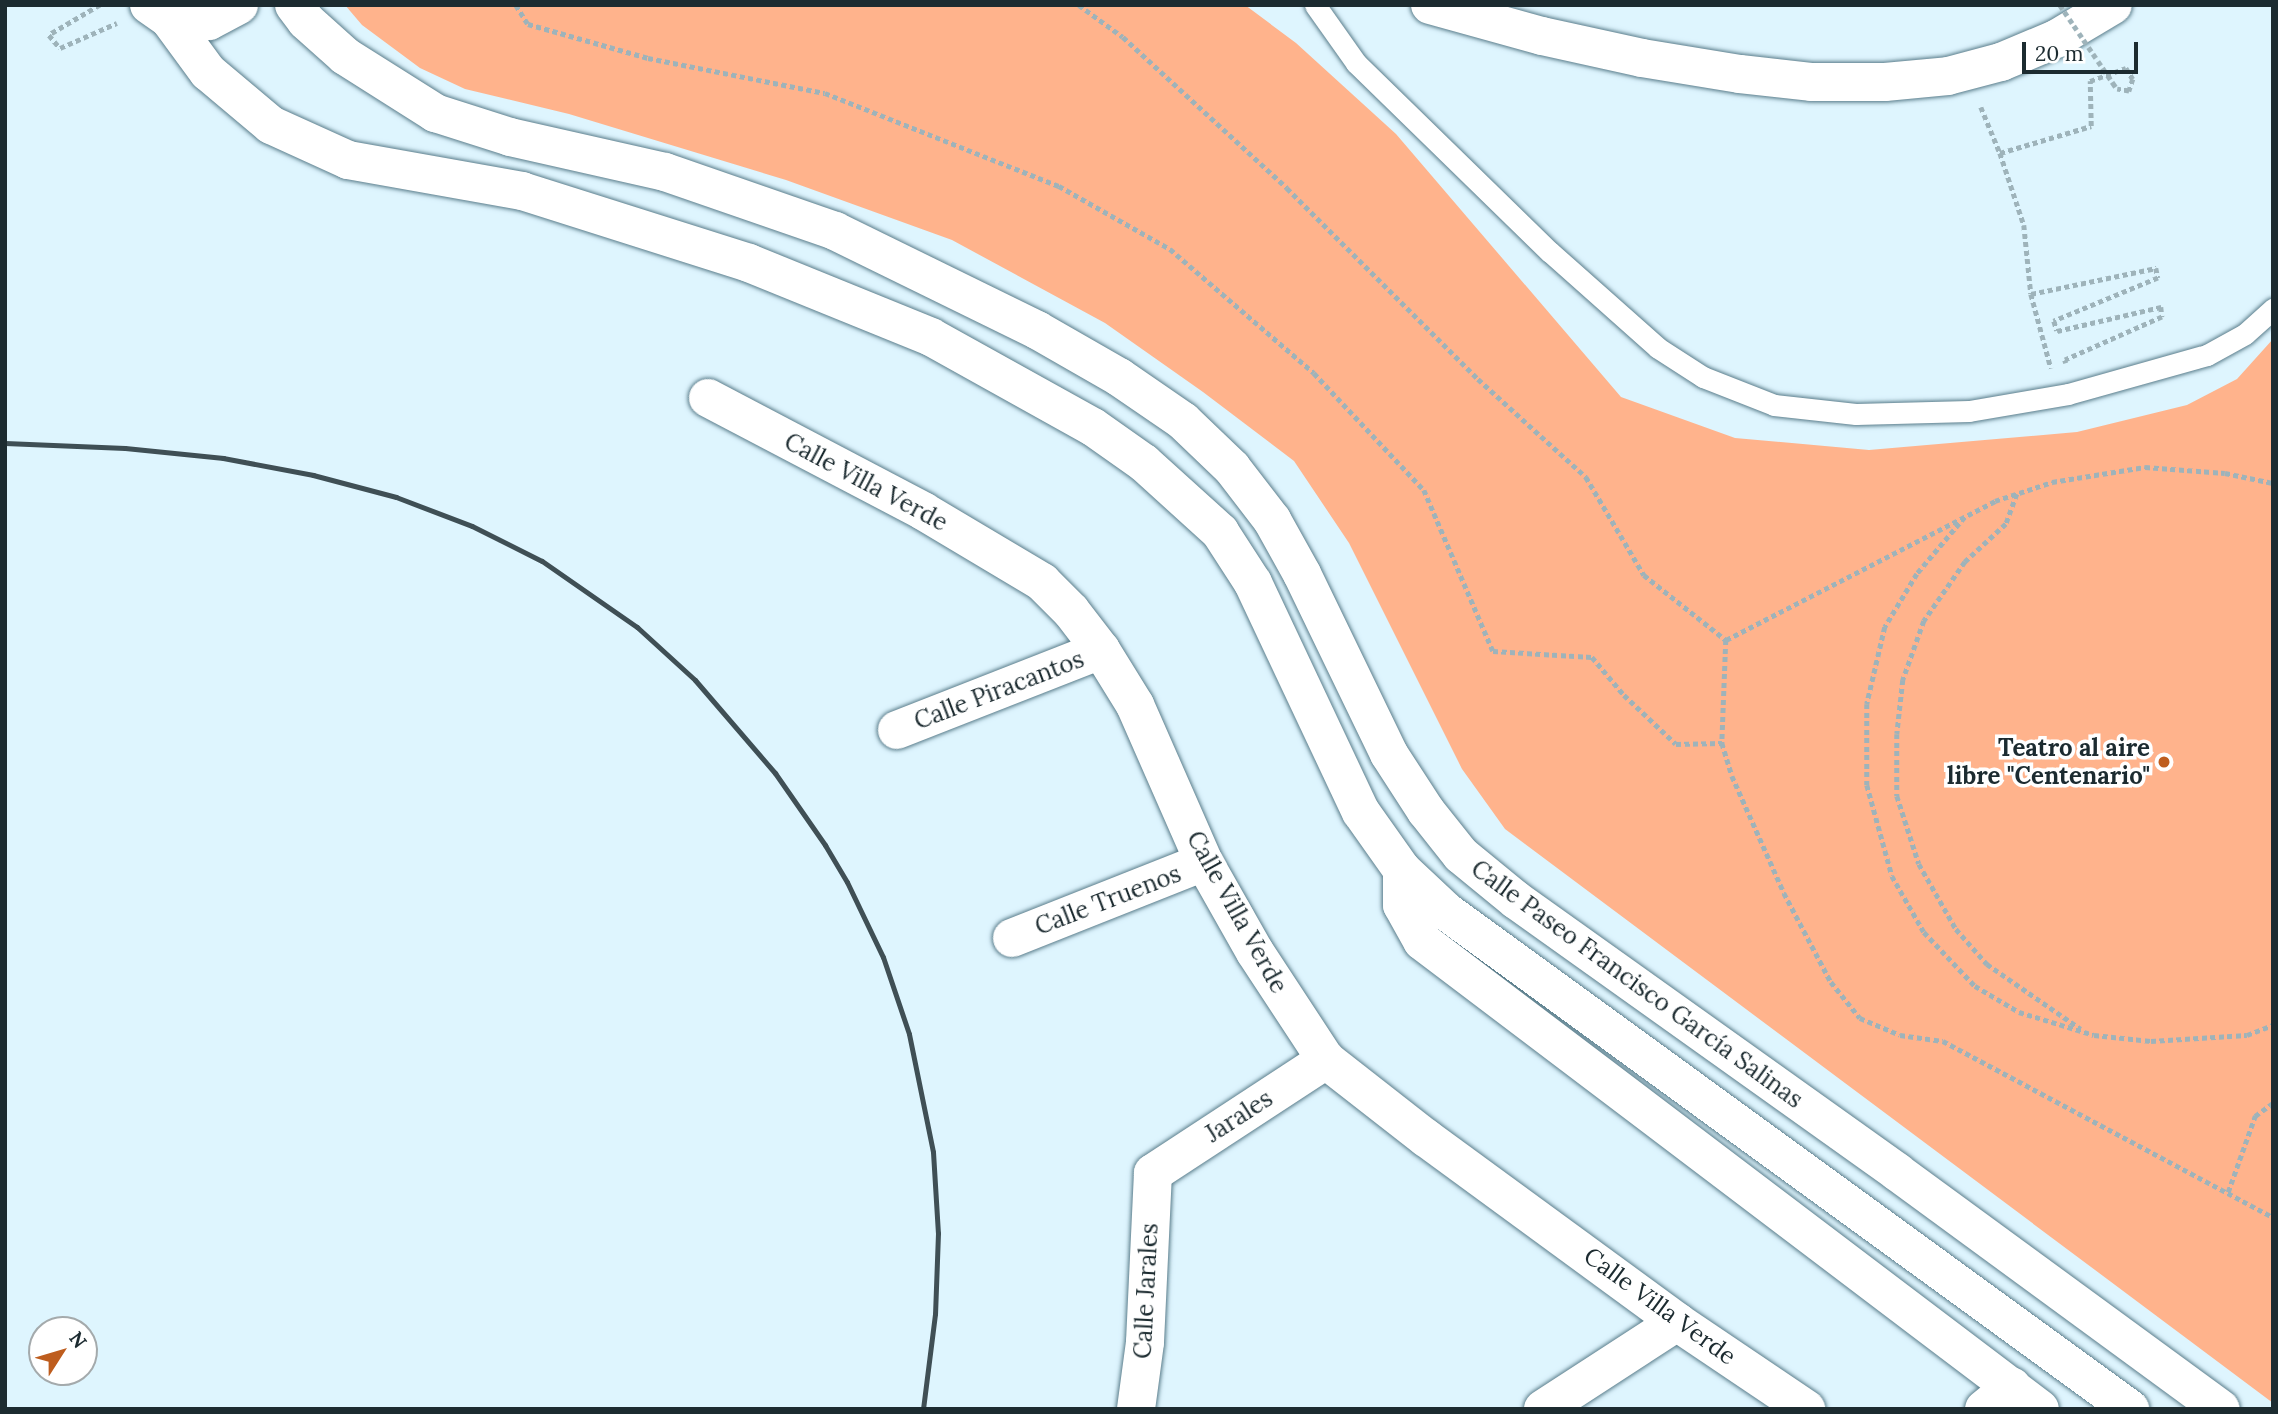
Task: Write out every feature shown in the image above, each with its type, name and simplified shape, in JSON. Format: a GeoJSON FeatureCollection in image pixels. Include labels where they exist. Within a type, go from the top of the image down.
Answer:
{"type":"FeatureCollection","features":[{"type":"Feature","properties":{"kind":"main road"},"geometry":{"type":"LineString","coordinates":[[157,11],[209,21],[239,5]]}},
{"type":"Feature","properties":{"kind":"main road","name":"Calle Paseo Francisco García Salinas"},"geometry":{"type":"LineString","coordinates":[[294,5],[306,21],[345,56],[435,113],[510,136],[665,172],[835,231],[1037,330],[1119,377],[1183,421],[1232,468],[1272,520],[1389,754],[1426,811],[1461,855],[1516,900],[1909,1180],[2221,1409]]}},
{"type":"Feature","properties":{"kind":"main road"},"geometry":{"type":"LineString","coordinates":[[1430,5],[1542,36],[1642,58],[1811,82],[1873,82],[1948,76],[2001,62],[2056,39],[2113,5]]}},
{"type":"Feature","properties":{"kind":"main road"},"geometry":{"type":"LineString","coordinates":[[157,11],[208,72],[271,125],[348,160],[522,191],[749,263],[931,337],[1093,427],[1124,448],[1183,496],[1220,532],[1253,583],[1361,812],[1402,870],[1447,912],[2130,1409]]}},
{"type":"Feature","properties":{"kind":"main road","name":"Calle Villa Verde"},"geometry":{"type":"LineString","coordinates":[[708,398],[923,511],[1042,582],[1071,611],[1101,650],[1135,705],[1205,862],[1255,952],[1326,1060],[1426,1138],[1676,1322],[1806,1409]]}},
{"type":"Feature","properties":{"kind":"main road","name":"Calle Piracantos"},"geometry":{"type":"LineString","coordinates":[[897,730],[1101,650]]}},
{"type":"Feature","properties":{"kind":"main road","name":"Calle Truenos"},"geometry":{"type":"LineString","coordinates":[[1012,938],[1205,862]]}},
{"type":"Feature","properties":{"kind":"main road"},"geometry":{"type":"LineString","coordinates":[[1402,870],[1402,905],[1422,941],[2012,1401]]}},
{"type":"Feature","properties":{"kind":"main road","name":"Jarales"},"geometry":{"type":"LineString","coordinates":[[1153,1173],[1326,1060]]}},
{"type":"Feature","properties":{"kind":"main road","name":"Calle Jarales"},"geometry":{"type":"LineString","coordinates":[[1136,1409],[1145,1342],[1153,1173]]}},
{"type":"Feature","properties":{"kind":"main road"},"geometry":{"type":"LineString","coordinates":[[1543,1409],[1676,1322]]}},
{"type":"Feature","properties":{"kind":"lane"},"geometry":{"type":"LineString","coordinates":[[1315,5],[1356,63],[1550,252],[1658,348],[1703,377],[1774,405],[1856,414],[1969,411],[2063,395],[2207,355],[2245,334],[2273,309]]}},
{"type":"Feature","properties":{"kind":"path"},"geometry":{"type":"LineString","coordinates":[[100,5],[49,35],[60,48],[157,11]]}},
{"type":"Feature","properties":{"kind":"path"},"geometry":{"type":"LineString","coordinates":[[516,5],[528,24],[635,54],[825,93],[1059,186],[1170,248],[1314,373],[1424,490],[1493,650],[1592,657],[1624,695],[1676,744],[1722,743]]}},
{"type":"Feature","properties":{"kind":"path"},"geometry":{"type":"LineString","coordinates":[[1079,5],[1123,37],[1277,179],[1478,379],[1586,477],[1644,575],[1726,640]]}},
{"type":"Feature","properties":{"kind":"path"},"geometry":{"type":"LineString","coordinates":[[2000,153],[2091,126],[2090,81],[2126,68],[2133,79],[2129,90],[2117,89],[2060,5]]}},
{"type":"Feature","properties":{"kind":"path"},"geometry":{"type":"LineString","coordinates":[[1979,103],[2000,153],[2024,225],[2031,294],[2063,395]]}},
{"type":"Feature","properties":{"kind":"path"},"geometry":{"type":"LineString","coordinates":[[2031,294],[2156,268],[2158,278],[2054,321],[2057,331],[2161,307],[2162,317],[2066,360],[2063,395]]}},
{"type":"Feature","properties":{"kind":"path"},"geometry":{"type":"LineString","coordinates":[[1726,640],[1965,517],[2052,482],[2145,467],[2225,473],[2273,483]]}},
{"type":"Feature","properties":{"kind":"path"},"geometry":{"type":"LineString","coordinates":[[2017,494],[2006,524],[1965,562],[1924,621],[1903,680],[1897,734],[1897,796],[1919,864],[1956,929],[1987,964],[2086,1032]]}},
{"type":"Feature","properties":{"kind":"path"},"geometry":{"type":"LineString","coordinates":[[1965,517],[1917,574],[1885,627],[1867,704],[1867,785],[1892,876],[1924,932],[1975,986],[2020,1012],[2086,1032],[2151,1041],[2247,1035],[2273,1025]]}},
{"type":"Feature","properties":{"kind":"path"},"geometry":{"type":"LineString","coordinates":[[1726,640],[1722,743],[1732,776],[1784,893],[1831,982],[1860,1018],[1900,1035],[1943,1041],[2273,1217]]}},
{"type":"Feature","properties":{"kind":"path"},"geometry":{"type":"LineString","coordinates":[[2228,1192],[2255,1116],[2273,1103]]}},
{"type":"Feature","properties":{"kind":"shaded area"},"geometry":{"type":"Polygon","coordinates":[[[345,5],[1245,5],[1296,43],[1396,134],[1621,397],[1735,438],[1869,450],[2077,432],[2187,405],[2237,379],[2273,339],[2273,1403],[1505,829],[1462,769],[1349,543],[1294,461],[1203,392],[1105,323],[952,240],[786,180],[569,114],[465,89],[420,68],[362,25],[345,5]]]}},
{"type":"Feature","properties":{"kind":"railway"},"geometry":{"type":"LineString","coordinates":[[5,443],[125,448],[223,458],[313,475],[396,497],[472,526],[542,561],[637,627],[695,680],[775,773],[825,845],[847,882],[883,957],[909,1034],[933,1152],[938,1233],[935,1314],[923,1409]]}},
{"type":"Feature","properties":{"kind":"place","name":"Teatro al aire libre \"Centenario\""},"geometry":{"type":"Point","coordinates":[2164,762]}}]}
